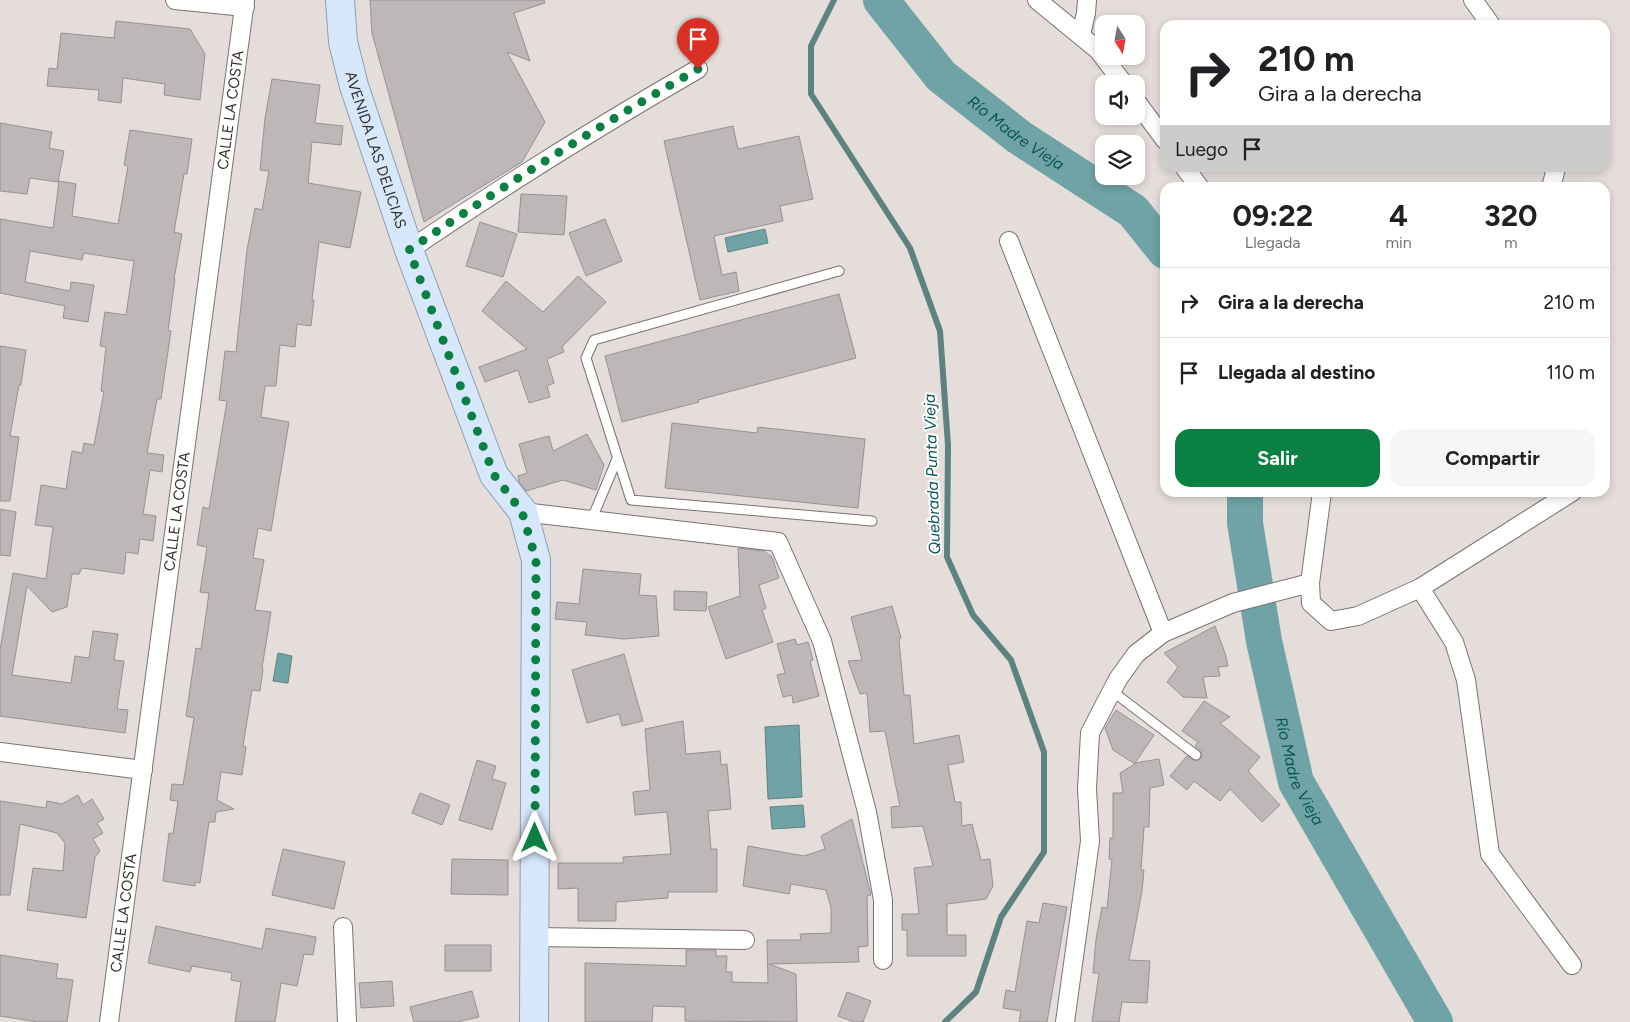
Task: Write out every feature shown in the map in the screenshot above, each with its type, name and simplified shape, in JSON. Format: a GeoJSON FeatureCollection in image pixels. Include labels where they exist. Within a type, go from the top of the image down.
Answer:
{"type":"FeatureCollection","features":[{"type":"Feature","properties":{"kind":"main road","name":"AVENIDA LAS DELICIAS"},"geometry":{"type":"LineString","coordinates":[[340,0],[343,42],[354,86],[409,250],[494,475],[522,512],[536,560],[534,1022]]}},
{"type":"Feature","properties":{"kind":"street"},"geometry":{"type":"LineString","coordinates":[[174,0],[245,4]]}},
{"type":"Feature","properties":{"kind":"street"},"geometry":{"type":"LineString","coordinates":[[1037,0],[1098,50],[1117,75]]}},
{"type":"Feature","properties":{"kind":"street"},"geometry":{"type":"LineString","coordinates":[[1081,36],[1087,0]]}},
{"type":"Feature","properties":{"kind":"street"},"geometry":{"type":"LineString","coordinates":[[1473,0],[1487,20]]}},
{"type":"Feature","properties":{"kind":"street","name":"CALLE LA COSTA"},"geometry":{"type":"LineString","coordinates":[[109,1022],[245,4]]}},
{"type":"Feature","properties":{"kind":"street"},"geometry":{"type":"LineString","coordinates":[[409,250],[553,154],[698,69]]}},
{"type":"Feature","properties":{"kind":"street"},"geometry":{"type":"LineString","coordinates":[[1145,113],[1160,133]]}},
{"type":"Feature","properties":{"kind":"street"},"geometry":{"type":"LineString","coordinates":[[1009,241],[1163,633]]}},
{"type":"Feature","properties":{"kind":"street"},"geometry":{"type":"LineString","coordinates":[[1321,497],[1310,583],[1311,603],[1331,621],[1358,616],[1420,588],[1564,497]]}},
{"type":"Feature","properties":{"kind":"street"},"geometry":{"type":"LineString","coordinates":[[522,512],[778,542],[822,641],[867,812],[883,900],[883,960]]}},
{"type":"Feature","properties":{"kind":"street"},"geometry":{"type":"LineString","coordinates":[[1065,1022],[1090,841],[1087,789],[1090,733],[1118,679],[1136,654],[1163,633],[1233,603],[1310,583]]}},
{"type":"Feature","properties":{"kind":"street"},"geometry":{"type":"LineString","coordinates":[[1420,588],[1454,642],[1466,680],[1490,854],[1572,965]]}},
{"type":"Feature","properties":{"kind":"street"},"geometry":{"type":"LineString","coordinates":[[0,752],[143,770]]}},
{"type":"Feature","properties":{"kind":"street"},"geometry":{"type":"LineString","coordinates":[[343,926],[348,1022]]}},
{"type":"Feature","properties":{"kind":"street"},"geometry":{"type":"LineString","coordinates":[[535,937],[745,940]]}},
{"type":"Feature","properties":{"kind":"lane"},"geometry":{"type":"LineString","coordinates":[[838,271],[594,340],[586,358],[631,500],[872,521]]}},
{"type":"Feature","properties":{"kind":"lane"},"geometry":{"type":"LineString","coordinates":[[591,521],[617,459]]}},
{"type":"Feature","properties":{"kind":"lane"},"geometry":{"type":"LineString","coordinates":[[1112,691],[1196,755]]}},
{"type":"Feature","properties":{"kind":"water"},"geometry":{"type":"Polygon","coordinates":[[[765,229],[768,243],[728,252],[725,238],[765,229]]]}},
{"type":"Feature","properties":{"kind":"water"},"geometry":{"type":"Polygon","coordinates":[[[278,653],[292,656],[288,683],[273,681],[278,653]]]}},
{"type":"Feature","properties":{"kind":"water"},"geometry":{"type":"Polygon","coordinates":[[[799,725],[802,797],[768,799],[765,727],[799,725]]]}},
{"type":"Feature","properties":{"kind":"water"},"geometry":{"type":"Polygon","coordinates":[[[803,805],[805,827],[772,829],[770,807],[803,805]]]}},
{"type":"Feature","properties":{"kind":"building"},"geometry":{"type":"Polygon","coordinates":[[[370,0],[544,0],[545,3],[514,13],[530,61],[507,52],[545,122],[522,162],[424,222],[372,33],[370,0]]]}},
{"type":"Feature","properties":{"kind":"building"},"geometry":{"type":"Polygon","coordinates":[[[116,21],[190,29],[205,54],[200,100],[164,95],[165,84],[123,78],[121,103],[98,100],[99,90],[47,86],[49,68],[57,69],[61,33],[114,38],[116,21]]]}},
{"type":"Feature","properties":{"kind":"building"},"geometry":{"type":"Polygon","coordinates":[[[272,79],[320,85],[315,123],[343,126],[341,145],[312,142],[308,183],[361,192],[350,248],[319,242],[311,326],[297,324],[295,347],[280,345],[276,386],[265,386],[261,417],[289,422],[271,531],[258,528],[253,558],[264,560],[255,610],[271,612],[260,691],[252,690],[243,746],[246,747],[242,775],[221,772],[217,800],[234,809],[216,812],[215,822],[209,822],[200,883],[195,882],[195,886],[163,881],[169,833],[173,834],[178,801],[170,800],[172,784],[183,785],[194,718],[186,716],[196,648],[201,649],[209,593],[200,592],[207,547],[197,545],[203,507],[209,509],[227,401],[219,400],[225,351],[236,352],[247,250],[255,208],[262,210],[269,171],[260,170],[265,118],[272,79]]]}},
{"type":"Feature","properties":{"kind":"building"},"geometry":{"type":"Polygon","coordinates":[[[0,123],[52,132],[49,148],[64,151],[58,182],[30,178],[27,194],[0,191],[0,123]]]}},
{"type":"Feature","properties":{"kind":"building"},"geometry":{"type":"Polygon","coordinates":[[[733,126],[738,149],[799,136],[813,199],[780,206],[783,221],[714,236],[722,275],[736,272],[739,291],[700,300],[664,141],[733,126]]]}},
{"type":"Feature","properties":{"kind":"building"},"geometry":{"type":"Polygon","coordinates":[[[130,130],[192,139],[187,174],[184,174],[174,232],[182,234],[168,331],[171,331],[161,399],[157,399],[147,453],[164,455],[162,472],[150,470],[143,514],[156,516],[153,541],[140,539],[138,554],[126,552],[124,574],[82,568],[79,574],[72,574],[67,607],[52,612],[27,586],[12,675],[71,683],[75,656],[89,658],[93,631],[118,634],[114,660],[124,661],[117,709],[128,710],[125,733],[0,716],[0,650],[13,573],[46,579],[53,527],[35,525],[41,485],[66,489],[72,451],[82,453],[84,443],[94,445],[104,392],[101,391],[106,347],[100,346],[105,312],[126,315],[134,261],[84,253],[82,260],[30,251],[25,282],[70,291],[71,282],[94,285],[88,322],[63,318],[65,306],[0,293],[0,219],[53,228],[59,181],[76,184],[72,216],[118,224],[128,166],[124,165],[130,130]]]}},
{"type":"Feature","properties":{"kind":"building"},"geometry":{"type":"Polygon","coordinates":[[[521,194],[567,196],[564,235],[518,232],[521,194]]]}},
{"type":"Feature","properties":{"kind":"building"},"geometry":{"type":"Polygon","coordinates":[[[605,219],[622,261],[586,276],[569,233],[605,219]]]}},
{"type":"Feature","properties":{"kind":"building"},"geometry":{"type":"Polygon","coordinates":[[[480,222],[517,234],[503,277],[466,266],[480,222]]]}},
{"type":"Feature","properties":{"kind":"building"},"geometry":{"type":"Polygon","coordinates":[[[578,276],[606,302],[562,347],[564,352],[547,359],[554,383],[547,386],[550,397],[529,403],[518,370],[485,382],[479,367],[527,349],[482,311],[506,281],[543,312],[578,276]]]}},
{"type":"Feature","properties":{"kind":"building"},"geometry":{"type":"Polygon","coordinates":[[[839,294],[856,358],[622,422],[605,356],[839,294]]]}},
{"type":"Feature","properties":{"kind":"building"},"geometry":{"type":"Polygon","coordinates":[[[0,346],[26,350],[10,436],[19,437],[10,501],[0,501],[0,346]]]}},
{"type":"Feature","properties":{"kind":"building"},"geometry":{"type":"Polygon","coordinates":[[[672,423],[757,433],[758,427],[865,439],[858,508],[665,488],[672,423]]]}},
{"type":"Feature","properties":{"kind":"building"},"geometry":{"type":"Polygon","coordinates":[[[587,434],[604,465],[596,490],[563,480],[526,491],[519,482],[518,476],[527,473],[519,444],[549,436],[553,451],[587,434]]]}},
{"type":"Feature","properties":{"kind":"building"},"geometry":{"type":"Polygon","coordinates":[[[0,509],[16,512],[10,556],[0,555],[0,509]]]}},
{"type":"Feature","properties":{"kind":"building"},"geometry":{"type":"Polygon","coordinates":[[[738,548],[764,551],[772,557],[779,578],[759,585],[766,608],[762,610],[773,642],[726,659],[708,607],[740,596],[738,548]]]}},
{"type":"Feature","properties":{"kind":"building"},"geometry":{"type":"Polygon","coordinates":[[[583,569],[641,574],[639,595],[656,596],[659,636],[624,639],[585,635],[587,622],[555,619],[557,602],[579,604],[583,569]]]}},
{"type":"Feature","properties":{"kind":"building"},"geometry":{"type":"Polygon","coordinates":[[[674,591],[707,592],[706,611],[674,610],[674,591]]]}},
{"type":"Feature","properties":{"kind":"building"},"geometry":{"type":"Polygon","coordinates":[[[892,606],[901,638],[899,639],[904,695],[910,695],[914,744],[959,735],[964,762],[948,765],[955,802],[961,802],[962,826],[972,824],[981,860],[990,859],[993,886],[986,899],[947,904],[947,935],[966,935],[966,956],[907,956],[907,930],[902,930],[902,914],[919,914],[914,868],[933,866],[923,826],[892,828],[891,807],[900,806],[897,793],[899,792],[897,792],[885,731],[870,732],[867,693],[860,694],[848,661],[862,660],[851,617],[892,606]]]}},
{"type":"Feature","properties":{"kind":"building"},"geometry":{"type":"Polygon","coordinates":[[[1215,626],[1228,666],[1218,667],[1220,676],[1203,677],[1207,698],[1183,697],[1167,682],[1178,667],[1164,653],[1215,626]]]}},
{"type":"Feature","properties":{"kind":"building"},"geometry":{"type":"Polygon","coordinates":[[[795,639],[797,645],[808,642],[813,660],[810,661],[819,696],[793,703],[792,695],[783,697],[777,675],[785,673],[777,644],[795,639]]]}},
{"type":"Feature","properties":{"kind":"building"},"geometry":{"type":"Polygon","coordinates":[[[624,654],[643,721],[622,726],[619,714],[587,723],[572,670],[624,654]]]}},
{"type":"Feature","properties":{"kind":"building"},"geometry":{"type":"Polygon","coordinates":[[[1204,701],[1230,717],[1220,723],[1260,757],[1248,771],[1280,805],[1262,822],[1230,789],[1220,801],[1194,781],[1187,790],[1170,776],[1187,756],[1195,761],[1201,758],[1202,752],[1195,746],[1198,742],[1182,731],[1204,701]]]}},
{"type":"Feature","properties":{"kind":"building"},"geometry":{"type":"Polygon","coordinates":[[[1116,710],[1154,735],[1135,763],[1159,759],[1164,785],[1150,788],[1149,827],[1144,827],[1141,870],[1144,870],[1142,891],[1129,960],[1150,961],[1147,1003],[1122,1002],[1119,1022],[1092,1022],[1099,973],[1093,973],[1096,939],[1102,907],[1107,908],[1112,860],[1109,859],[1110,838],[1113,838],[1113,793],[1123,793],[1120,773],[1135,764],[1113,750],[1105,728],[1116,710]]]}},
{"type":"Feature","properties":{"kind":"building"},"geometry":{"type":"Polygon","coordinates":[[[683,721],[686,754],[720,751],[721,765],[727,764],[731,809],[708,811],[711,849],[717,849],[717,892],[668,892],[668,898],[616,902],[616,921],[578,921],[578,888],[558,889],[558,863],[623,863],[623,857],[671,854],[667,812],[635,815],[633,792],[650,790],[645,729],[683,721]]]}},
{"type":"Feature","properties":{"kind":"building"},"geometry":{"type":"Polygon","coordinates":[[[477,760],[496,766],[492,779],[506,783],[492,830],[459,820],[477,760]]]}},
{"type":"Feature","properties":{"kind":"building"},"geometry":{"type":"Polygon","coordinates":[[[420,793],[450,805],[442,825],[412,813],[420,793]]]}},
{"type":"Feature","properties":{"kind":"building"},"geometry":{"type":"Polygon","coordinates":[[[78,795],[83,805],[92,799],[104,819],[97,823],[103,833],[93,839],[100,851],[95,857],[86,918],[27,910],[33,868],[63,871],[65,843],[57,833],[20,824],[10,895],[0,895],[0,801],[46,808],[47,801],[62,804],[78,795]]]}},
{"type":"Feature","properties":{"kind":"building"},"geometry":{"type":"Polygon","coordinates":[[[852,819],[871,895],[867,896],[868,946],[858,947],[859,962],[769,964],[796,974],[797,1022],[685,1021],[685,1007],[653,1006],[652,1022],[585,1022],[585,963],[686,966],[686,950],[716,950],[716,956],[727,956],[726,972],[732,972],[732,982],[768,983],[767,940],[801,940],[800,934],[831,933],[831,908],[826,890],[791,884],[789,894],[743,886],[748,846],[804,856],[825,849],[821,836],[852,819]]]}},
{"type":"Feature","properties":{"kind":"building"},"geometry":{"type":"Polygon","coordinates":[[[283,849],[345,862],[334,909],[272,895],[283,849]]]}},
{"type":"Feature","properties":{"kind":"building"},"geometry":{"type":"Polygon","coordinates":[[[452,859],[508,860],[508,895],[451,894],[452,859]]]}},
{"type":"Feature","properties":{"kind":"building"},"geometry":{"type":"Polygon","coordinates":[[[1043,903],[1067,907],[1047,1022],[1019,1022],[1021,1011],[1003,1008],[1006,990],[1015,992],[1027,921],[1039,923],[1043,903]]]}},
{"type":"Feature","properties":{"kind":"building"},"geometry":{"type":"Polygon","coordinates":[[[156,926],[262,949],[266,928],[316,937],[313,955],[304,954],[297,986],[281,983],[275,1022],[235,1022],[241,982],[231,980],[232,973],[192,966],[190,972],[148,963],[156,926]]]}},
{"type":"Feature","properties":{"kind":"building"},"geometry":{"type":"Polygon","coordinates":[[[445,945],[491,945],[491,971],[445,971],[445,945]]]}},
{"type":"Feature","properties":{"kind":"building"},"geometry":{"type":"Polygon","coordinates":[[[0,955],[58,964],[56,978],[73,980],[67,1022],[38,1022],[0,1016],[0,955]]]}},
{"type":"Feature","properties":{"kind":"building"},"geometry":{"type":"Polygon","coordinates":[[[392,981],[394,1006],[361,1008],[359,983],[392,981]]]}},
{"type":"Feature","properties":{"kind":"building"},"geometry":{"type":"Polygon","coordinates":[[[472,991],[479,1017],[457,1022],[414,1022],[410,1007],[472,991]]]}},
{"type":"Feature","properties":{"kind":"building"},"geometry":{"type":"Polygon","coordinates":[[[847,992],[871,1001],[863,1022],[854,1022],[838,1016],[847,992]]]}},
{"type":"Feature","properties":{"kind":"waterway","name":"Quebrada Punta Vieja"},"geometry":{"type":"LineString","coordinates":[[834,0],[811,46],[811,94],[910,248],[940,331],[948,445],[947,557],[973,615],[1011,660],[1044,752],[1044,852],[1001,917],[976,992],[945,1022]]}},
{"type":"Feature","properties":{"kind":"waterway","name":"Río Madre Vieja"},"geometry":{"type":"LineString","coordinates":[[881,0],[941,76],[1019,137],[1133,211],[1160,245]]}},
{"type":"Feature","properties":{"kind":"waterway","name":"Río Madre Vieja"},"geometry":{"type":"LineString","coordinates":[[1245,497],[1245,523],[1264,641],[1296,782],[1435,1022]]}},
{"type":"Feature","properties":{"kind":"route"},"geometry":{"type":"LineString","coordinates":[[535,838],[536,560],[522,512],[494,475],[409,250],[553,154],[698,69]]}}]}
